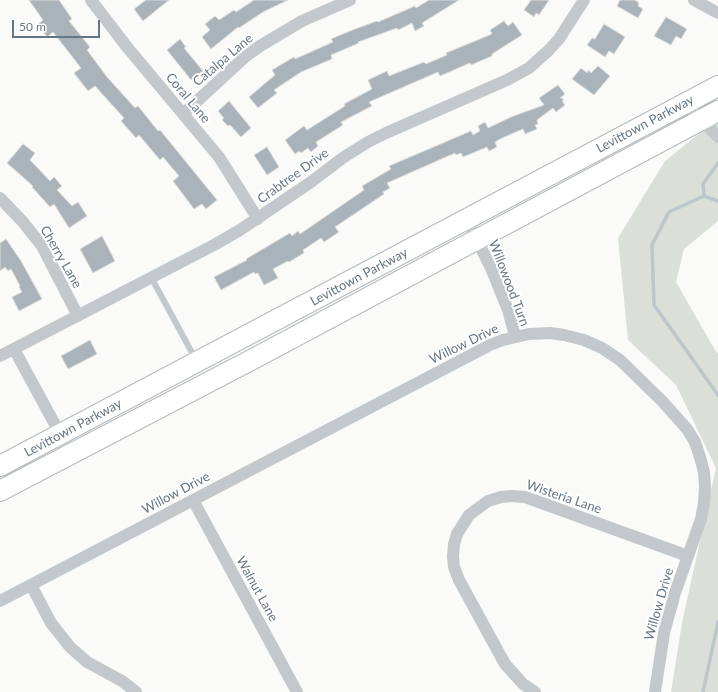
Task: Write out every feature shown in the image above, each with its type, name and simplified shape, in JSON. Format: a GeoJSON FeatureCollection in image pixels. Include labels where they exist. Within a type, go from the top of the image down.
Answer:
{"type":"FeatureCollection","features":[{"type":"Feature","properties":{"kind":"main road","name":"Levittown Parkway"},"geometry":{"type":"LineString","coordinates":[[0,466],[718,86]]}},
{"type":"Feature","properties":{"kind":"main road","name":"Levittown Parkway"},"geometry":{"type":"LineString","coordinates":[[0,492],[710,115]]}},
{"type":"Feature","properties":{"kind":"street","name":"Catalpa Lane"},"geometry":{"type":"LineString","coordinates":[[183,114],[246,56],[260,46],[302,21],[350,0]]}},
{"type":"Feature","properties":{"kind":"street","name":"Crabtree Drive"},"geometry":{"type":"LineString","coordinates":[[0,356],[214,245],[258,219],[344,157],[368,142],[507,80],[529,68],[559,39],[584,0]]}},
{"type":"Feature","properties":{"kind":"street","name":"Coral Lane"},"geometry":{"type":"LineString","coordinates":[[94,1],[127,47],[219,157],[258,219]]}},
{"type":"Feature","properties":{"kind":"street"},"geometry":{"type":"LineString","coordinates":[[698,1],[718,14]]}},
{"type":"Feature","properties":{"kind":"street"},"geometry":{"type":"LineString","coordinates":[[686,103],[710,115],[718,137]]}},
{"type":"Feature","properties":{"kind":"street","name":"Cherry Lane"},"geometry":{"type":"LineString","coordinates":[[0,198],[24,222],[42,246],[78,316]]}},
{"type":"Feature","properties":{"kind":"street","name":"Willowood Turn"},"geometry":{"type":"LineString","coordinates":[[467,220],[508,310],[515,336]]}},
{"type":"Feature","properties":{"kind":"street","name":"Willow Drive"},"geometry":{"type":"LineString","coordinates":[[0,601],[490,345],[515,336],[550,333],[584,340],[602,348],[620,360],[638,376],[687,429],[695,442],[700,457],[704,472],[705,488],[701,519],[675,593],[664,633],[655,692]]}},
{"type":"Feature","properties":{"kind":"street"},"geometry":{"type":"LineString","coordinates":[[14,349],[71,454]]}},
{"type":"Feature","properties":{"kind":"street","name":"Wisteria Lane"},"geometry":{"type":"LineString","coordinates":[[535,692],[523,684],[505,664],[459,580],[454,567],[454,544],[457,534],[469,515],[480,506],[495,499],[511,496],[524,497],[688,556]]}},
{"type":"Feature","properties":{"kind":"street","name":"Walnut Lane"},"geometry":{"type":"LineString","coordinates":[[193,500],[298,692]]}},
{"type":"Feature","properties":{"kind":"street"},"geometry":{"type":"LineString","coordinates":[[31,585],[51,623],[70,647],[87,662],[122,681],[136,692]]}},
{"type":"Feature","properties":{"kind":"lane"},"geometry":{"type":"LineString","coordinates":[[151,277],[198,362]]}},
{"type":"Feature","properties":{"kind":"shaded area"},"geometry":{"type":"Polygon","coordinates":[[[718,122],[718,221],[684,249],[676,282],[718,353],[718,692],[671,692],[682,623],[716,468],[676,385],[628,340],[618,238],[665,161],[701,132],[718,122]]]}},
{"type":"Feature","properties":{"kind":"building"},"geometry":{"type":"Polygon","coordinates":[[[29,0],[59,0],[72,19],[69,21],[90,47],[87,50],[107,77],[135,108],[138,106],[158,131],[160,130],[217,200],[206,209],[202,204],[194,209],[173,181],[179,176],[163,157],[160,160],[139,135],[136,138],[121,121],[124,118],[95,86],[88,91],[74,73],[81,68],[53,32],[47,37],[38,24],[43,20],[29,0]]]}},
{"type":"Feature","properties":{"kind":"building"},"geometry":{"type":"Polygon","coordinates":[[[146,0],[169,0],[143,21],[134,9],[146,0]]]}},
{"type":"Feature","properties":{"kind":"building"},"geometry":{"type":"Polygon","coordinates":[[[254,0],[288,0],[263,12],[239,28],[238,27],[211,49],[202,37],[210,30],[205,24],[215,16],[219,20],[234,10],[236,12],[254,0]]]}},
{"type":"Feature","properties":{"kind":"building"},"geometry":{"type":"Polygon","coordinates":[[[429,0],[459,0],[422,23],[424,26],[415,31],[412,23],[398,30],[397,28],[358,42],[359,43],[331,55],[332,59],[301,72],[274,90],[277,93],[258,108],[249,97],[275,75],[272,70],[294,57],[295,59],[333,42],[331,39],[350,31],[377,21],[378,22],[415,6],[416,8],[429,0]]]}},
{"type":"Feature","properties":{"kind":"building"},"geometry":{"type":"Polygon","coordinates":[[[531,0],[549,0],[539,15],[536,13],[534,17],[524,10],[531,0]]]}},
{"type":"Feature","properties":{"kind":"building"},"geometry":{"type":"Polygon","coordinates":[[[620,0],[635,0],[639,3],[638,6],[643,9],[638,18],[617,6],[620,0]]]}},
{"type":"Feature","properties":{"kind":"building"},"geometry":{"type":"Polygon","coordinates":[[[666,17],[687,29],[681,39],[676,36],[671,45],[654,36],[666,17]]]}},
{"type":"Feature","properties":{"kind":"building"},"geometry":{"type":"Polygon","coordinates":[[[504,21],[508,26],[513,22],[522,35],[492,54],[492,56],[471,65],[470,63],[440,76],[438,72],[369,102],[372,106],[341,122],[343,125],[316,142],[318,146],[311,152],[308,148],[301,153],[299,151],[295,154],[285,140],[304,126],[307,130],[345,106],[344,104],[372,89],[368,80],[387,71],[389,76],[424,62],[426,64],[447,55],[446,53],[492,34],[490,30],[504,21]]]}},
{"type":"Feature","properties":{"kind":"building"},"geometry":{"type":"Polygon","coordinates":[[[604,24],[625,37],[614,54],[609,51],[605,57],[587,45],[592,38],[595,39],[604,24]]]}},
{"type":"Feature","properties":{"kind":"building"},"geometry":{"type":"Polygon","coordinates":[[[180,39],[186,47],[184,48],[203,71],[191,80],[167,50],[180,39]]]}},
{"type":"Feature","properties":{"kind":"building"},"geometry":{"type":"Polygon","coordinates":[[[598,66],[610,76],[594,95],[572,79],[581,68],[587,73],[589,70],[591,73],[598,66]]]}},
{"type":"Feature","properties":{"kind":"building"},"geometry":{"type":"Polygon","coordinates":[[[558,85],[565,94],[560,98],[562,98],[565,105],[556,112],[553,108],[537,120],[538,124],[535,125],[537,129],[525,134],[523,129],[502,138],[495,142],[497,147],[489,151],[487,147],[463,157],[461,153],[456,155],[455,153],[387,183],[390,188],[383,192],[384,194],[335,227],[339,232],[324,242],[321,238],[303,250],[304,253],[273,269],[278,278],[264,285],[258,273],[255,274],[254,272],[221,290],[214,277],[247,260],[246,259],[290,233],[292,236],[298,231],[300,234],[364,190],[362,186],[391,169],[389,166],[471,131],[473,135],[480,131],[478,126],[485,122],[488,128],[511,117],[544,105],[539,98],[558,85]]]}},
{"type":"Feature","properties":{"kind":"building"},"geometry":{"type":"Polygon","coordinates":[[[229,101],[251,128],[241,137],[230,125],[228,126],[222,120],[224,118],[218,111],[229,101]]]}},
{"type":"Feature","properties":{"kind":"building"},"geometry":{"type":"Polygon","coordinates":[[[23,144],[35,153],[30,160],[50,181],[54,177],[62,186],[57,190],[72,206],[78,202],[87,216],[69,228],[54,204],[50,207],[32,187],[33,186],[7,163],[23,144]]]}},
{"type":"Feature","properties":{"kind":"building"},"geometry":{"type":"Polygon","coordinates":[[[267,147],[279,167],[267,175],[254,155],[267,147]]]}},
{"type":"Feature","properties":{"kind":"building"},"geometry":{"type":"Polygon","coordinates":[[[102,236],[115,261],[93,273],[80,249],[102,236]]]}},
{"type":"Feature","properties":{"kind":"building"},"geometry":{"type":"Polygon","coordinates":[[[6,239],[21,261],[42,299],[19,311],[12,297],[22,292],[19,287],[20,286],[11,269],[8,271],[5,267],[0,271],[0,243],[6,239]]]}},
{"type":"Feature","properties":{"kind":"building"},"geometry":{"type":"Polygon","coordinates":[[[90,340],[97,354],[68,369],[61,356],[90,340]]]}},
{"type":"Feature","properties":{"kind":"waterway"},"geometry":{"type":"LineString","coordinates":[[704,196],[703,184],[718,163]]}},
{"type":"Feature","properties":{"kind":"waterway"},"geometry":{"type":"LineString","coordinates":[[718,201],[704,196],[669,212],[652,245],[654,305],[718,395]]}},
{"type":"Feature","properties":{"kind":"waterway"},"geometry":{"type":"LineString","coordinates":[[703,692],[718,622]]}}]}
